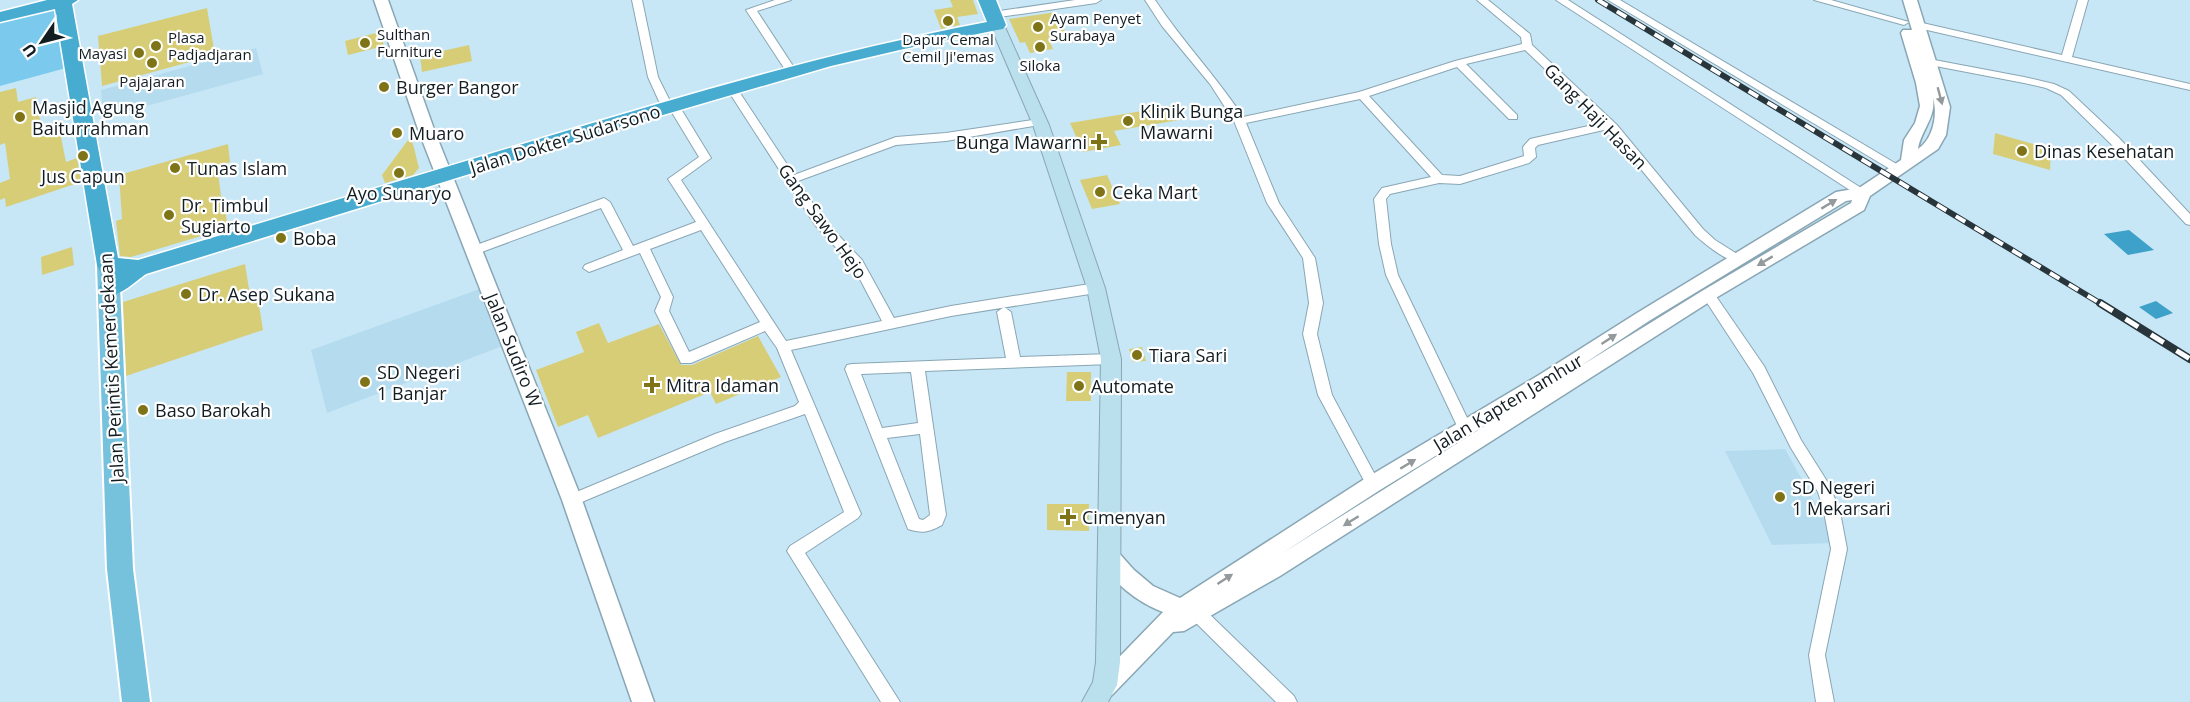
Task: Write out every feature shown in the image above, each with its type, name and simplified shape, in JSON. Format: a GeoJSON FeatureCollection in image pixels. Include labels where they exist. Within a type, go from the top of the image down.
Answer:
{"type":"FeatureCollection","features":[{"type":"Feature","properties":{"kind":"highway"},"geometry":{"type":"LineString","coordinates":[[0,17],[65,0]]}},
{"type":"Feature","properties":{"kind":"highway","name":"Jalan Perintis Kemerdekaan"},"geometry":{"type":"LineString","coordinates":[[65,0],[109,277]]}},
{"type":"Feature","properties":{"kind":"highway","name":"Jalan Dokter Sudarsono"},"geometry":{"type":"LineString","coordinates":[[109,277],[671,107],[904,42],[992,14]]}},
{"type":"Feature","properties":{"kind":"main road","name":"Jalan Kapten Jamhur"},"geometry":{"type":"LineString","coordinates":[[992,14],[1039,122],[1096,288],[1111,359],[1108,662],[1099,695]]}},
{"type":"Feature","properties":{"kind":"main road","name":"Jalan Perintis Kemerdekaan"},"geometry":{"type":"LineString","coordinates":[[109,277],[120,569],[136,702]]}},
{"type":"Feature","properties":{"kind":"street","name":"Jalan Sudiro W"},"geometry":{"type":"LineString","coordinates":[[381,0],[445,176],[572,500],[643,702]]}},
{"type":"Feature","properties":{"kind":"street"},"geometry":{"type":"LineString","coordinates":[[637,0],[653,77],[705,158],[674,179],[783,347],[853,514],[795,551],[891,702]]}},
{"type":"Feature","properties":{"kind":"street"},"geometry":{"type":"LineString","coordinates":[[786,0],[751,10],[792,72]]}},
{"type":"Feature","properties":{"kind":"street"},"geometry":{"type":"LineString","coordinates":[[992,14],[1096,0]]}},
{"type":"Feature","properties":{"kind":"street"},"geometry":{"type":"LineString","coordinates":[[1150,0],[1166,24],[1214,82],[1240,121],[1273,202],[1310,258],[1316,303],[1310,334],[1325,395],[1373,484]]}},
{"type":"Feature","properties":{"kind":"street","name":"Gang Haji Hasan"},"geometry":{"type":"LineString","coordinates":[[1482,0],[1526,36],[1527,46],[1610,125],[1699,232],[1711,243],[1739,259]]}},
{"type":"Feature","properties":{"kind":"street"},"geometry":{"type":"LineString","coordinates":[[1561,0],[1863,193]]}},
{"type":"Feature","properties":{"kind":"street"},"geometry":{"type":"LineString","coordinates":[[1613,0],[1904,164]]}},
{"type":"Feature","properties":{"kind":"street"},"geometry":{"type":"LineString","coordinates":[[1819,0],[1911,24],[2190,87]]}},
{"type":"Feature","properties":{"kind":"street","name":"Jalan Kapten Jamhur"},"geometry":{"type":"LineString","coordinates":[[1701,291],[1739,259],[1842,196],[1863,193],[1933,146],[1938,135],[1943,107],[1929,62],[1899,0]]}},
{"type":"Feature","properties":{"kind":"street","name":"Jalan Kapten Jamhur"},"geometry":{"type":"LineString","coordinates":[[1904,164],[1927,106],[1911,24],[1910,0]]}},
{"type":"Feature","properties":{"kind":"street"},"geometry":{"type":"LineString","coordinates":[[2066,60],[2082,0]]}},
{"type":"Feature","properties":{"kind":"street"},"geometry":{"type":"LineString","coordinates":[[1240,121],[1362,95],[1459,63],[1527,46]]}},
{"type":"Feature","properties":{"kind":"street"},"geometry":{"type":"LineString","coordinates":[[1929,62],[2024,80],[2050,86],[2065,93],[2115,141],[2190,221]]}},
{"type":"Feature","properties":{"kind":"street"},"geometry":{"type":"LineString","coordinates":[[1459,63],[1513,117]]}},
{"type":"Feature","properties":{"kind":"street","name":"Gang Sawo Hejo"},"geometry":{"type":"LineString","coordinates":[[732,89],[819,222],[858,263],[890,324]]}},
{"type":"Feature","properties":{"kind":"street"},"geometry":{"type":"LineString","coordinates":[[1362,95],[1439,179]]}},
{"type":"Feature","properties":{"kind":"street"},"geometry":{"type":"LineString","coordinates":[[791,180],[869,152],[875,147],[901,140],[940,137],[1039,122]]}},
{"type":"Feature","properties":{"kind":"street"},"geometry":{"type":"LineString","coordinates":[[1465,428],[1392,275],[1385,244],[1380,199],[1386,191],[1439,179],[1460,180],[1525,160],[1530,157],[1529,147],[1534,142],[1610,125]]}},
{"type":"Feature","properties":{"kind":"street","name":"Jalan Kapten Jamhur"},"geometry":{"type":"LineString","coordinates":[[1099,695],[1163,628],[1273,570],[1553,385],[1701,291],[1808,237],[1858,206],[1863,193]]}},
{"type":"Feature","properties":{"kind":"street"},"geometry":{"type":"LineString","coordinates":[[475,250],[604,202],[630,252]]}},
{"type":"Feature","properties":{"kind":"street"},"geometry":{"type":"LineString","coordinates":[[589,268],[704,225]]}},
{"type":"Feature","properties":{"kind":"street"},"geometry":{"type":"LineString","coordinates":[[1791,227],[1808,237]]}},
{"type":"Feature","properties":{"kind":"street"},"geometry":{"type":"LineString","coordinates":[[643,248],[667,297],[662,310],[686,358],[768,324]]}},
{"type":"Feature","properties":{"kind":"street"},"geometry":{"type":"LineString","coordinates":[[783,347],[951,311],[1096,288]]}},
{"type":"Feature","properties":{"kind":"street"},"geometry":{"type":"LineString","coordinates":[[1701,291],[1759,370],[1796,444],[1825,490],[1832,512],[1839,549],[1817,655],[1825,702]]}},
{"type":"Feature","properties":{"kind":"street"},"geometry":{"type":"LineString","coordinates":[[1004,312],[1014,362]]}},
{"type":"Feature","properties":{"kind":"street"},"geometry":{"type":"LineString","coordinates":[[917,365],[938,515],[937,520],[925,527],[913,524],[852,369],[917,365],[1111,359]]}},
{"type":"Feature","properties":{"kind":"street","name":"Jalan Kapten Jamhur"},"geometry":{"type":"LineString","coordinates":[[1195,610],[1373,484],[1465,428],[1553,385]]}},
{"type":"Feature","properties":{"kind":"street"},"geometry":{"type":"LineString","coordinates":[[572,500],[720,438],[800,410],[807,403]]}},
{"type":"Feature","properties":{"kind":"street"},"geometry":{"type":"LineString","coordinates":[[877,434],[926,428]]}},
{"type":"Feature","properties":{"kind":"street"},"geometry":{"type":"LineString","coordinates":[[1110,558],[1124,576],[1146,594],[1165,603],[1195,610],[1288,702]]}},
{"type":"Feature","properties":{"kind":"shaded area"},"geometry":{"type":"Polygon","coordinates":[[[56,5],[66,68],[0,86],[0,20],[56,5]]]}},
{"type":"Feature","properties":{"kind":"shaded area"},"geometry":{"type":"Polygon","coordinates":[[[256,48],[263,74],[103,118],[101,90],[256,48]]]}},
{"type":"Feature","properties":{"kind":"shaded area"},"geometry":{"type":"Polygon","coordinates":[[[2129,230],[2154,250],[2128,255],[2104,234],[2129,230]]]}},
{"type":"Feature","properties":{"kind":"shaded area","name":"SD Negeri 1 Banjar"},"geometry":{"type":"Polygon","coordinates":[[[485,287],[508,344],[327,413],[311,350],[485,287]]]}},
{"type":"Feature","properties":{"kind":"shaded area"},"geometry":{"type":"Polygon","coordinates":[[[2156,301],[2173,313],[2156,319],[2139,307],[2156,301]]]}},
{"type":"Feature","properties":{"kind":"shaded area","name":"SD Negeri 1 Mekarsari"},"geometry":{"type":"Polygon","coordinates":[[[1785,449],[1837,543],[1772,545],[1725,451],[1785,449]]]}},
{"type":"Feature","properties":{"kind":"building"},"geometry":{"type":"Polygon","coordinates":[[[950,0],[973,0],[978,14],[957,17],[960,25],[941,29],[934,10],[953,7],[950,0]]]}},
{"type":"Feature","properties":{"kind":"building","name":"Plasa Padjadjaran"},"geometry":{"type":"Polygon","coordinates":[[[207,8],[215,55],[102,86],[98,36],[207,8]]]}},
{"type":"Feature","properties":{"kind":"building","name":"Ayam Penyet Surabaya"},"geometry":{"type":"Polygon","coordinates":[[[1056,12],[1067,35],[1048,38],[1053,49],[1030,53],[1025,42],[1020,43],[1009,19],[1056,12]]]}},
{"type":"Feature","properties":{"kind":"building","name":"Sulthan Furniture"},"geometry":{"type":"Polygon","coordinates":[[[380,32],[384,46],[348,55],[345,41],[380,32]]]}},
{"type":"Feature","properties":{"kind":"building"},"geometry":{"type":"Polygon","coordinates":[[[469,45],[472,61],[422,72],[420,56],[469,45]]]}},
{"type":"Feature","properties":{"kind":"building"},"geometry":{"type":"Polygon","coordinates":[[[16,88],[18,102],[36,97],[42,132],[59,127],[66,162],[77,158],[81,182],[6,207],[5,198],[0,200],[0,183],[10,179],[5,143],[0,145],[0,92],[16,88]]]}},
{"type":"Feature","properties":{"kind":"building","name":"Klinik Bunga Mawarni"},"geometry":{"type":"Polygon","coordinates":[[[1178,105],[1185,119],[1114,131],[1121,145],[1083,152],[1070,123],[1178,105]]]}},
{"type":"Feature","properties":{"kind":"building","name":"Dinas Kesehatan"},"geometry":{"type":"Polygon","coordinates":[[[1995,133],[2051,149],[2050,170],[1993,154],[1995,133]]]}},
{"type":"Feature","properties":{"kind":"building","name":"Ayo Sunaryo"},"geometry":{"type":"Polygon","coordinates":[[[411,136],[419,168],[413,175],[385,183],[382,175],[411,136]]]}},
{"type":"Feature","properties":{"kind":"building"},"geometry":{"type":"Polygon","coordinates":[[[228,144],[230,162],[217,166],[228,228],[131,257],[120,256],[116,221],[122,219],[119,175],[228,144]]]}},
{"type":"Feature","properties":{"kind":"building","name":"Ceka Mart"},"geometry":{"type":"Polygon","coordinates":[[[1107,175],[1120,204],[1092,209],[1080,180],[1107,175]]]}},
{"type":"Feature","properties":{"kind":"building"},"geometry":{"type":"Polygon","coordinates":[[[72,247],[74,265],[42,275],[41,257],[72,247]]]}},
{"type":"Feature","properties":{"kind":"building"},"geometry":{"type":"Polygon","coordinates":[[[245,264],[250,295],[257,293],[263,330],[126,376],[123,302],[245,264]]]}},
{"type":"Feature","properties":{"kind":"building","name":"Mitra Idaman"},"geometry":{"type":"Polygon","coordinates":[[[599,323],[608,343],[659,324],[681,365],[692,365],[758,336],[781,377],[716,404],[710,392],[598,438],[588,415],[558,427],[536,370],[584,352],[576,332],[599,323]]]}},
{"type":"Feature","properties":{"kind":"building","name":"Tiara Sari"},"geometry":{"type":"Polygon","coordinates":[[[1142,347],[1146,361],[1133,362],[1129,349],[1142,347]]]}},
{"type":"Feature","properties":{"kind":"building","name":"Automate"},"geometry":{"type":"Polygon","coordinates":[[[1067,372],[1091,372],[1091,401],[1066,401],[1067,372]]]}},
{"type":"Feature","properties":{"kind":"building","name":"Cimenyan"},"geometry":{"type":"Polygon","coordinates":[[[1047,504],[1089,504],[1089,531],[1047,530],[1047,504]]]}},
{"type":"Feature","properties":{"kind":"railway"},"geometry":{"type":"LineString","coordinates":[[1598,0],[2103,305]]}},
{"type":"Feature","properties":{"kind":"railway"},"geometry":{"type":"LineString","coordinates":[[2100,303],[2190,359]]}},
{"type":"Feature","properties":{"kind":"place","name":"Dapur Cemal Cemil Ji'emas"},"geometry":{"type":"Point","coordinates":[948,21]}},
{"type":"Feature","properties":{"kind":"place","name":"Ayam Penyet Surabaya"},"geometry":{"type":"Point","coordinates":[1038,27]}},
{"type":"Feature","properties":{"kind":"place","name":"Sulthan Furniture"},"geometry":{"type":"Point","coordinates":[365,43]}},
{"type":"Feature","properties":{"kind":"place","name":"Plasa Padjadjaran"},"geometry":{"type":"Point","coordinates":[156,46]}},
{"type":"Feature","properties":{"kind":"place","name":"Siloka"},"geometry":{"type":"Point","coordinates":[1040,47]}},
{"type":"Feature","properties":{"kind":"place","name":"Mayasi"},"geometry":{"type":"Point","coordinates":[139,53]}},
{"type":"Feature","properties":{"kind":"place","name":"Pajajaran"},"geometry":{"type":"Point","coordinates":[152,63]}},
{"type":"Feature","properties":{"kind":"place","name":"Burger Bangor"},"geometry":{"type":"Point","coordinates":[384,87]}},
{"type":"Feature","properties":{"kind":"place","name":"Masjid Agung Baiturrahman"},"geometry":{"type":"Point","coordinates":[20,117]}},
{"type":"Feature","properties":{"kind":"place","name":"Klinik Bunga Mawarni"},"geometry":{"type":"Point","coordinates":[1128,121]}},
{"type":"Feature","properties":{"kind":"place","name":"Muaro"},"geometry":{"type":"Point","coordinates":[397,133]}},
{"type":"Feature","properties":{"kind":"place","name":"Bunga Mawarni"},"geometry":{"type":"Point","coordinates":[1099,142]}},
{"type":"Feature","properties":{"kind":"place","name":"Dinas Kesehatan"},"geometry":{"type":"Point","coordinates":[2022,151]}},
{"type":"Feature","properties":{"kind":"place","name":"Jus Capun"},"geometry":{"type":"Point","coordinates":[83,156]}},
{"type":"Feature","properties":{"kind":"place","name":"Tunas Islam"},"geometry":{"type":"Point","coordinates":[175,168]}},
{"type":"Feature","properties":{"kind":"place","name":"Ayo Sunaryo"},"geometry":{"type":"Point","coordinates":[399,173]}},
{"type":"Feature","properties":{"kind":"place","name":"Ceka Mart"},"geometry":{"type":"Point","coordinates":[1100,192]}},
{"type":"Feature","properties":{"kind":"place","name":"Dr. Timbul Sugiarto"},"geometry":{"type":"Point","coordinates":[169,215]}},
{"type":"Feature","properties":{"kind":"place","name":"Boba"},"geometry":{"type":"Point","coordinates":[281,238]}},
{"type":"Feature","properties":{"kind":"place","name":"Dr. Asep Sukana"},"geometry":{"type":"Point","coordinates":[186,294]}},
{"type":"Feature","properties":{"kind":"place","name":"Tiara Sari"},"geometry":{"type":"Point","coordinates":[1137,355]}},
{"type":"Feature","properties":{"kind":"place","name":"SD Negeri 1 Banjar"},"geometry":{"type":"Point","coordinates":[365,382]}},
{"type":"Feature","properties":{"kind":"place","name":"Mitra Idaman"},"geometry":{"type":"Point","coordinates":[652,385]}},
{"type":"Feature","properties":{"kind":"place","name":"Automate"},"geometry":{"type":"Point","coordinates":[1079,386]}},
{"type":"Feature","properties":{"kind":"place","name":"Baso Barokah"},"geometry":{"type":"Point","coordinates":[143,410]}},
{"type":"Feature","properties":{"kind":"place","name":"SD Negeri 1 Mekarsari"},"geometry":{"type":"Point","coordinates":[1780,497]}},
{"type":"Feature","properties":{"kind":"place","name":"Cimenyan"},"geometry":{"type":"Point","coordinates":[1068,517]}}]}
